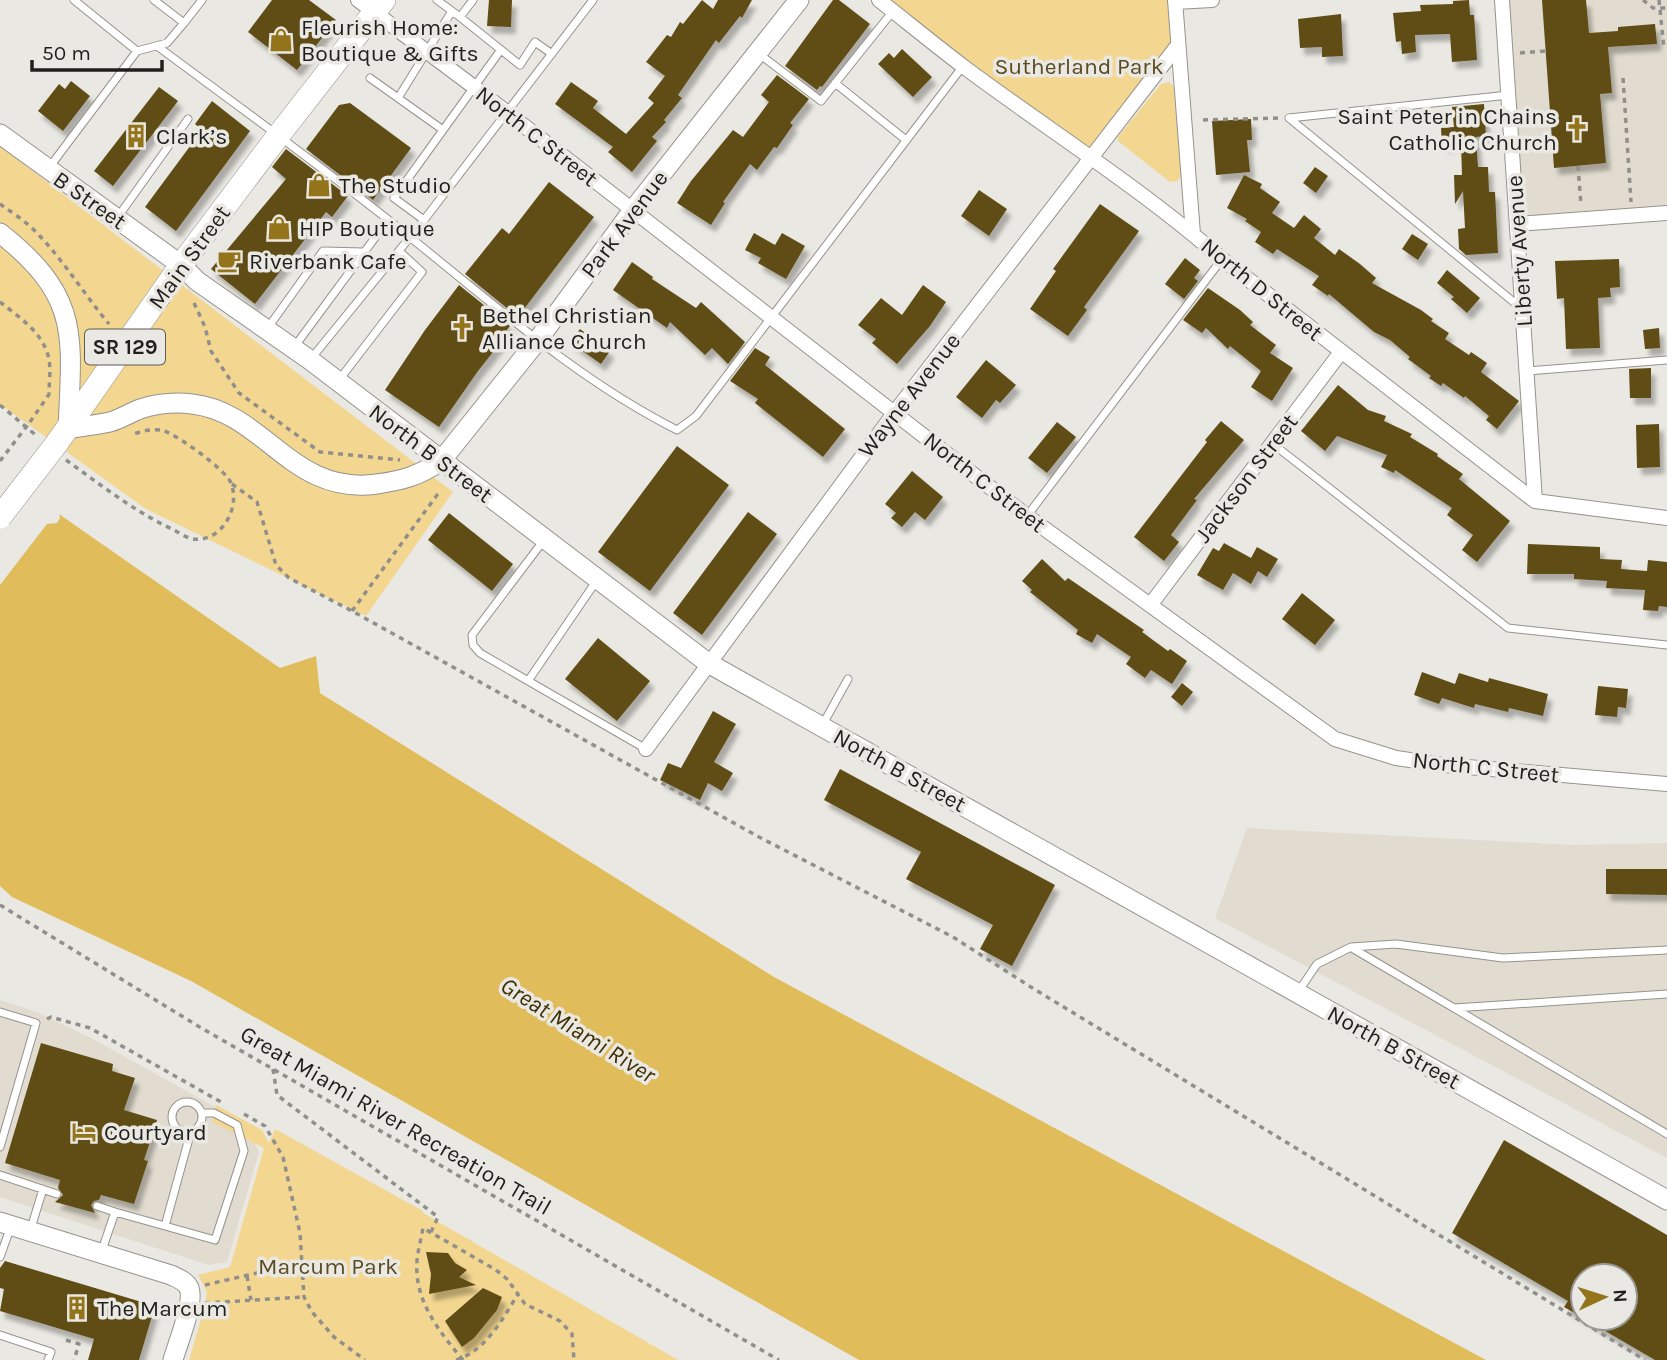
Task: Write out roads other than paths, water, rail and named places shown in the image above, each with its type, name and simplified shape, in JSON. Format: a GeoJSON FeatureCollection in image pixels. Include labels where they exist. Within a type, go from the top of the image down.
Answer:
{"type":"FeatureCollection","features":[{"type":"Feature","properties":{"kind":"main road","name":"Park Avenue"},"geometry":{"type":"LineString","coordinates":[[57,442],[140,409],[157,405],[192,404],[213,408],[232,418],[314,476],[333,482],[366,486],[421,475],[441,461],[537,341],[633,210],[799,0]]}},
{"type":"Feature","properties":{"kind":"main road","name":"Main Street"},"geometry":{"type":"LineString","coordinates":[[0,517],[373,4]]}},
{"type":"Feature","properties":{"kind":"main road","name":"B Street"},"geometry":{"type":"LineString","coordinates":[[0,134],[181,265]]}},
{"type":"Feature","properties":{"kind":"main road"},"geometry":{"type":"LineString","coordinates":[[0,233],[42,271],[68,323],[72,349],[57,442]]}},
{"type":"Feature","properties":{"kind":"main road","name":"North B Street"},"geometry":{"type":"LineString","coordinates":[[181,265],[197,281],[310,360],[708,663],[1667,1200]]}},
{"type":"Feature","properties":{"kind":"main road"},"geometry":{"type":"LineString","coordinates":[[5,1223],[183,1281],[189,1297],[173,1360]]}},
{"type":"Feature","properties":{"kind":"street","name":"North D Street"},"geometry":{"type":"LineString","coordinates":[[880,0],[963,66],[1093,158],[1193,234],[1535,501]]}},
{"type":"Feature","properties":{"kind":"street"},"geometry":{"type":"LineString","coordinates":[[1193,234],[1175,1],[1212,0]]}},
{"type":"Feature","properties":{"kind":"street","name":"Liberty Avenue"},"geometry":{"type":"LineString","coordinates":[[1502,0],[1535,501]]}},
{"type":"Feature","properties":{"kind":"street","name":"North C Street"},"geometry":{"type":"LineString","coordinates":[[373,4],[425,51],[1027,516],[1335,739],[1396,758],[1444,765],[1667,784]]}},
{"type":"Feature","properties":{"kind":"street","name":"Wayne Avenue"},"geometry":{"type":"LineString","coordinates":[[646,749],[895,412],[1178,46]]}},
{"type":"Feature","properties":{"kind":"street"},"geometry":{"type":"LineString","coordinates":[[1518,225],[1667,213]]}},
{"type":"Feature","properties":{"kind":"street","name":"Jackson Street"},"geometry":{"type":"LineString","coordinates":[[1151,604],[1341,352]]}},
{"type":"Feature","properties":{"kind":"street"},"geometry":{"type":"LineString","coordinates":[[1535,501],[1667,518]]}},
{"type":"Feature","properties":{"kind":"lane"},"geometry":{"type":"LineString","coordinates":[[74,0],[137,51]]}},
{"type":"Feature","properties":{"kind":"lane"},"geometry":{"type":"LineString","coordinates":[[154,0],[184,23]]}},
{"type":"Feature","properties":{"kind":"lane"},"geometry":{"type":"LineString","coordinates":[[48,169],[137,51],[167,43],[202,0]]}},
{"type":"Feature","properties":{"kind":"lane"},"geometry":{"type":"LineString","coordinates":[[460,17],[472,0]]}},
{"type":"Feature","properties":{"kind":"lane"},"geometry":{"type":"LineString","coordinates":[[310,360],[424,220],[593,0]]}},
{"type":"Feature","properties":{"kind":"lane"},"geometry":{"type":"LineString","coordinates":[[442,1],[520,65],[536,42],[552,54]]}},
{"type":"Feature","properties":{"kind":"lane"},"geometry":{"type":"LineString","coordinates":[[757,52],[821,101],[893,10]]}},
{"type":"Feature","properties":{"kind":"lane"},"geometry":{"type":"LineString","coordinates":[[398,98],[452,11]]}},
{"type":"Feature","properties":{"kind":"lane"},"geometry":{"type":"LineString","coordinates":[[157,46],[410,237],[537,341],[634,408],[677,430],[696,416],[963,66]]}},
{"type":"Feature","properties":{"kind":"lane"},"geometry":{"type":"LineString","coordinates":[[424,220],[394,198],[500,51]]}},
{"type":"Feature","properties":{"kind":"lane"},"geometry":{"type":"LineString","coordinates":[[370,78],[443,130]]}},
{"type":"Feature","properties":{"kind":"lane"},"geometry":{"type":"LineString","coordinates":[[835,83],[906,140]]}},
{"type":"Feature","properties":{"kind":"lane"},"geometry":{"type":"LineString","coordinates":[[1509,95],[1289,118],[1523,309]]}},
{"type":"Feature","properties":{"kind":"lane"},"geometry":{"type":"LineString","coordinates":[[117,218],[188,119]]}},
{"type":"Feature","properties":{"kind":"lane"},"geometry":{"type":"LineString","coordinates":[[293,348],[388,220]]}},
{"type":"Feature","properties":{"kind":"lane"},"geometry":{"type":"LineString","coordinates":[[266,329],[323,251],[363,252]]}},
{"type":"Feature","properties":{"kind":"lane"},"geometry":{"type":"LineString","coordinates":[[337,382],[422,272],[398,251]]}},
{"type":"Feature","properties":{"kind":"lane"},"geometry":{"type":"LineString","coordinates":[[1027,516],[1222,259]]}},
{"type":"Feature","properties":{"kind":"lane"},"geometry":{"type":"LineString","coordinates":[[1527,371],[1667,359]]}},
{"type":"Feature","properties":{"kind":"lane"},"geometry":{"type":"LineString","coordinates":[[1273,444],[1508,628],[1667,645]]}},
{"type":"Feature","properties":{"kind":"lane"},"geometry":{"type":"LineString","coordinates":[[544,539],[472,635],[473,645],[480,653],[646,749]]}},
{"type":"Feature","properties":{"kind":"lane"},"geometry":{"type":"LineString","coordinates":[[528,681],[597,579]]}},
{"type":"Feature","properties":{"kind":"lane"},"geometry":{"type":"LineString","coordinates":[[822,726],[848,679]]}},
{"type":"Feature","properties":{"kind":"lane"},"geometry":{"type":"LineString","coordinates":[[1298,993],[1317,964],[1351,947],[1396,944],[1503,958],[1667,950]]}},
{"type":"Feature","properties":{"kind":"lane"},"geometry":{"type":"LineString","coordinates":[[1351,947],[1667,1134]]}},
{"type":"Feature","properties":{"kind":"lane"},"geometry":{"type":"LineString","coordinates":[[1454,1008],[1667,994]]}},
{"type":"Feature","properties":{"kind":"lane"},"geometry":{"type":"LineString","coordinates":[[0,1012],[36,1023],[0,1147]]}},
{"type":"Feature","properties":{"kind":"lane"},"geometry":{"type":"LineString","coordinates":[[184,1102],[195,1104],[202,1113],[200,1124],[191,1131],[185,1132],[175,1126],[174,1109],[184,1102]]}},
{"type":"Feature","properties":{"kind":"lane"},"geometry":{"type":"LineString","coordinates":[[97,1206],[215,1240],[244,1150],[237,1125],[214,1113],[202,1113]]}},
{"type":"Feature","properties":{"kind":"lane"},"geometry":{"type":"LineString","coordinates":[[165,1226],[191,1131]]}},
{"type":"Feature","properties":{"kind":"lane"},"geometry":{"type":"LineString","coordinates":[[0,1175],[57,1194]]}},
{"type":"Feature","properties":{"kind":"lane"},"geometry":{"type":"LineString","coordinates":[[31,1231],[43,1189]]}},
{"type":"Feature","properties":{"kind":"lane"},"geometry":{"type":"LineString","coordinates":[[101,1253],[115,1212]]}},
{"type":"Feature","properties":{"kind":"lane"},"geometry":{"type":"LineString","coordinates":[[0,1257],[5,1223]]}},
{"type":"Feature","properties":{"kind":"lane"},"geometry":{"type":"LineString","coordinates":[[0,1335],[51,1352],[48,1360]]}},
{"type":"Feature","properties":{"kind":"water","name":"Great Miami River"},"geometry":{"type":"Polygon","coordinates":[[[0,473],[280,668],[316,656],[320,693],[774,977],[1486,1360],[859,1360],[191,981],[12,897],[0,886],[0,473]]]}},
{"type":"Feature","properties":{"kind":"place","name":"Fleurish Home: Boutique & Gifts"},"geometry":{"type":"Point","coordinates":[281,40]}},
{"type":"Feature","properties":{"kind":"place","name":"Saint Peter in Chains Catholic Church"},"geometry":{"type":"Point","coordinates":[1577,129]}},
{"type":"Feature","properties":{"kind":"place","name":"Clark’s"},"geometry":{"type":"Point","coordinates":[136,136]}},
{"type":"Feature","properties":{"kind":"place","name":"The Studio"},"geometry":{"type":"Point","coordinates":[319,185]}},
{"type":"Feature","properties":{"kind":"place","name":"HIP Boutique"},"geometry":{"type":"Point","coordinates":[279,228]}},
{"type":"Feature","properties":{"kind":"place","name":"Riverbank Cafe"},"geometry":{"type":"Point","coordinates":[229,261]}},
{"type":"Feature","properties":{"kind":"place","name":"Bethel Christian Alliance Church"},"geometry":{"type":"Point","coordinates":[462,328]}},
{"type":"Feature","properties":{"kind":"place","name":"Courtyard"},"geometry":{"type":"Point","coordinates":[84,1132]}},
{"type":"Feature","properties":{"kind":"place","name":"The Marcum"},"geometry":{"type":"Point","coordinates":[77,1308]}},
{"type":"Feature","properties":{"kind":"park label","name":"Sutherland Park"},"geometry":{"type":"Point","coordinates":[1079,66]}},
{"type":"Feature","properties":{"kind":"park label","name":"Marcum Park"},"geometry":{"type":"Point","coordinates":[328,1266]}}]}
